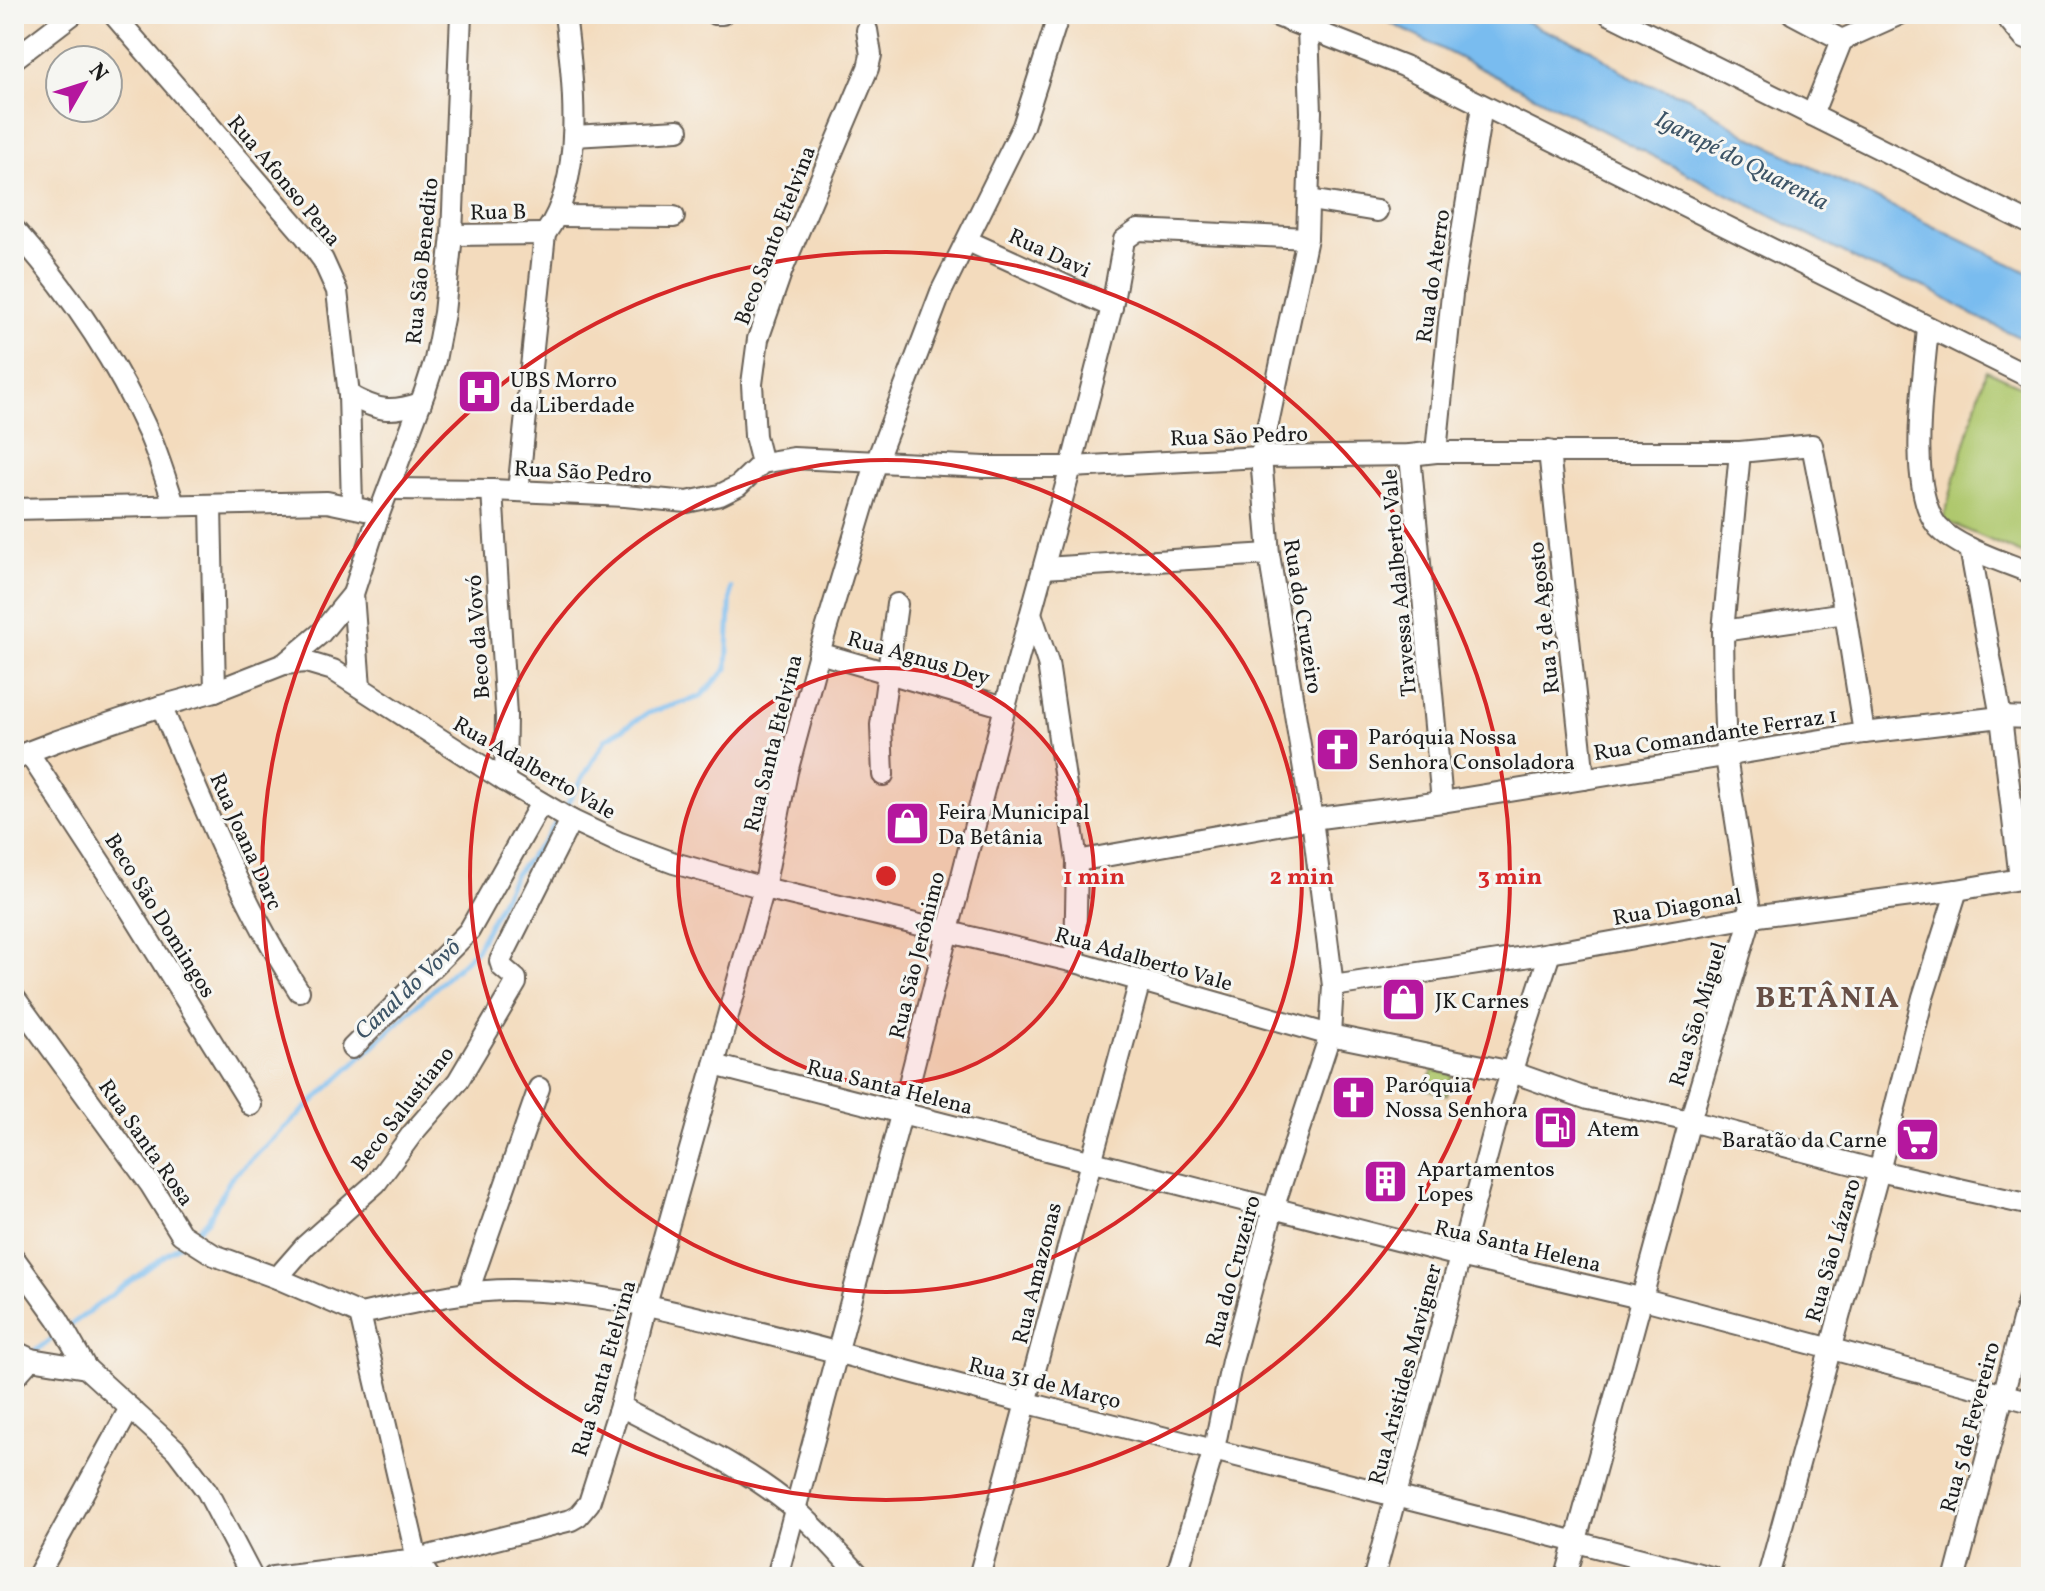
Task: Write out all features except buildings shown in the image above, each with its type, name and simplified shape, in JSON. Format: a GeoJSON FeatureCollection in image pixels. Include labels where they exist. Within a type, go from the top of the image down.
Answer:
{"type":"FeatureCollection","features":[{"type":"Feature","properties":{"kind":"street"},"geometry":{"type":"LineString","coordinates":[[14,59],[73,14]]}},
{"type":"Feature","properties":{"kind":"street","name":"Rua Afonso Pena"},"geometry":{"type":"LineString","coordinates":[[113,14],[323,260],[337,291],[349,395],[352,505]]}},
{"type":"Feature","properties":{"kind":"street","name":"Rua São Benedito"},"geometry":{"type":"LineString","coordinates":[[21,757],[161,706],[215,691],[284,664],[321,633],[353,594],[435,360],[444,313],[452,235],[461,14]]}},
{"type":"Feature","properties":{"kind":"street"},"geometry":{"type":"LineString","coordinates":[[518,491],[545,234],[558,216],[574,136],[565,14]]}},
{"type":"Feature","properties":{"kind":"street"},"geometry":{"type":"LineString","coordinates":[[715,14],[722,14]]}},
{"type":"Feature","properties":{"kind":"street","name":"Rua Santa Etelvina"},"geometry":{"type":"LineString","coordinates":[[417,1559],[571,1520],[589,1503],[620,1406],[764,888],[787,772],[877,460],[941,292],[1023,126],[1059,14]]}},
{"type":"Feature","properties":{"kind":"street"},"geometry":{"type":"LineString","coordinates":[[1272,14],[1404,66],[2031,378]]}},
{"type":"Feature","properties":{"kind":"street"},"geometry":{"type":"LineString","coordinates":[[1609,14],[2031,224]]}},
{"type":"Feature","properties":{"kind":"street"},"geometry":{"type":"LineString","coordinates":[[1793,14],[1842,40]]}},
{"type":"Feature","properties":{"kind":"street"},"geometry":{"type":"LineString","coordinates":[[1812,115],[1842,40],[1900,14]]}},
{"type":"Feature","properties":{"kind":"street"},"geometry":{"type":"LineString","coordinates":[[2004,14],[2024,38],[2031,41]]}},
{"type":"Feature","properties":{"kind":"street","name":"Rua do Cruzeiro"},"geometry":{"type":"LineString","coordinates":[[1176,1577],[1214,1449],[1232,1361],[1273,1209],[1330,1035],[1333,986],[1312,819],[1269,554],[1261,457],[1307,238],[1310,200],[1308,28]]}},
{"type":"Feature","properties":{"kind":"street","name":"Beco Santo Etelvina"},"geometry":{"type":"LineString","coordinates":[[762,463],[755,436],[752,384],[758,339],[782,270],[868,68],[871,55],[867,30]]}},
{"type":"Feature","properties":{"kind":"street","name":"Rua do Aterro"},"geometry":{"type":"LineString","coordinates":[[1436,452],[1452,294],[1482,106]]}},
{"type":"Feature","properties":{"kind":"street"},"geometry":{"type":"LineString","coordinates":[[574,136],[678,130]]}},
{"type":"Feature","properties":{"kind":"street"},"geometry":{"type":"LineString","coordinates":[[1310,200],[1377,211]]}},
{"type":"Feature","properties":{"kind":"street"},"geometry":{"type":"LineString","coordinates":[[558,216],[674,217]]}},
{"type":"Feature","properties":{"kind":"street"},"geometry":{"type":"LineString","coordinates":[[14,229],[70,297],[118,375],[149,435],[174,504]]}},
{"type":"Feature","properties":{"kind":"street","name":"Rua São Jerônimo"},"geometry":{"type":"LineString","coordinates":[[777,1577],[797,1511],[1005,707],[1071,467],[1112,307],[1124,240],[1138,230],[1307,238]]}},
{"type":"Feature","properties":{"kind":"street","name":"Rua B"},"geometry":{"type":"LineString","coordinates":[[452,235],[545,234]]}},
{"type":"Feature","properties":{"kind":"street","name":"Rua Davi"},"geometry":{"type":"LineString","coordinates":[[968,241],[1112,307]]}},
{"type":"Feature","properties":{"kind":"street"},"geometry":{"type":"LineString","coordinates":[[1928,328],[1921,410],[1921,478],[1928,511],[1940,529],[1970,548],[2031,573]]}},
{"type":"Feature","properties":{"kind":"street"},"geometry":{"type":"LineString","coordinates":[[349,395],[385,410],[399,410],[421,403]]}},
{"type":"Feature","properties":{"kind":"street","name":"Rua São Pedro"},"geometry":{"type":"LineString","coordinates":[[389,489],[518,491],[687,502],[720,495],[738,486],[762,463],[793,458],[985,467],[1071,467],[1436,452],[1740,452],[1812,445],[1845,613],[1864,733]]}},
{"type":"Feature","properties":{"kind":"street","name":"Rua 3 de Agosto"},"geometry":{"type":"LineString","coordinates":[[1549,451],[1584,779]]}},
{"type":"Feature","properties":{"kind":"street","name":"Rua São Miguel"},"geometry":{"type":"LineString","coordinates":[[1566,1577],[1640,1298],[1751,917],[1726,757],[1723,631],[1740,452]]}},
{"type":"Feature","properties":{"kind":"street","name":"Travessa Adalberto Vale"},"geometry":{"type":"LineString","coordinates":[[1410,455],[1442,802]]}},
{"type":"Feature","properties":{"kind":"street","name":"Beco da Vovó"},"geometry":{"type":"LineString","coordinates":[[492,490],[506,715],[505,781]]}},
{"type":"Feature","properties":{"kind":"street"},"geometry":{"type":"LineString","coordinates":[[14,509],[327,502],[352,505],[379,514]]}},
{"type":"Feature","properties":{"kind":"street"},"geometry":{"type":"LineString","coordinates":[[211,506],[215,691]]}},
{"type":"Feature","properties":{"kind":"street"},"geometry":{"type":"LineString","coordinates":[[1970,548],[2026,878]]}},
{"type":"Feature","properties":{"kind":"street"},"geometry":{"type":"LineString","coordinates":[[1044,568],[1269,554]]}},
{"type":"Feature","properties":{"kind":"street","name":"Rua São Benedito"},"geometry":{"type":"LineString","coordinates":[[353,594],[360,687]]}},
{"type":"Feature","properties":{"kind":"street"},"geometry":{"type":"LineString","coordinates":[[883,775],[881,725],[897,604]]}},
{"type":"Feature","properties":{"kind":"street"},"geometry":{"type":"LineString","coordinates":[[1723,631],[1845,613]]}},
{"type":"Feature","properties":{"kind":"street"},"geometry":{"type":"LineString","coordinates":[[1032,616],[1048,663],[1077,861],[1075,962]]}},
{"type":"Feature","properties":{"kind":"street","name":"Rua Agnus Dey"},"geometry":{"type":"LineString","coordinates":[[819,653],[1005,707]]}},
{"type":"Feature","properties":{"kind":"street","name":"Rua Adalberto Vale"},"geometry":{"type":"LineString","coordinates":[[284,664],[306,662],[344,675],[558,813],[620,843],[674,863],[764,888],[1075,962],[1330,1035],[1512,1072],[1588,1099],[2031,1205]]}},
{"type":"Feature","properties":{"kind":"street","name":"Rua Joana Darc"},"geometry":{"type":"LineString","coordinates":[[161,706],[267,943],[299,991]]}},
{"type":"Feature","properties":{"kind":"street","name":"Rua Comandante Ferraz 1"},"geometry":{"type":"LineString","coordinates":[[1077,861],[1312,819],[1442,802],[1864,733],[2001,717],[2031,718]]}},
{"type":"Feature","properties":{"kind":"street","name":"Beco São Domingos"},"geometry":{"type":"LineString","coordinates":[[21,757],[111,879],[251,1105]]}},
{"type":"Feature","properties":{"kind":"street"},"geometry":{"type":"LineString","coordinates":[[352,1048],[469,931],[558,813]]}},
{"type":"Feature","properties":{"kind":"street","name":"Beco Salustiano"},"geometry":{"type":"LineString","coordinates":[[277,1278],[305,1246],[376,1183],[412,1134],[458,1081],[516,983],[515,977],[502,967],[500,961],[558,813]]}},
{"type":"Feature","properties":{"kind":"street","name":"Rua Diagonal"},"geometry":{"type":"LineString","coordinates":[[1333,986],[1550,953],[1751,917],[2026,878]]}},
{"type":"Feature","properties":{"kind":"street","name":"Rua São Lázaro"},"geometry":{"type":"LineString","coordinates":[[1768,1577],[1879,1171],[1923,997],[1957,890]]}},
{"type":"Feature","properties":{"kind":"street","name":"Rua Aristides Mavigner"},"geometry":{"type":"LineString","coordinates":[[1374,1577],[1460,1256],[1512,1072],[1550,953]]}},
{"type":"Feature","properties":{"kind":"street","name":"Rua Amazonas"},"geometry":{"type":"LineString","coordinates":[[979,1577],[1140,981]]}},
{"type":"Feature","properties":{"kind":"street","name":"Rua Santa Rosa"},"geometry":{"type":"LineString","coordinates":[[14,997],[187,1238],[214,1255],[360,1314]]}},
{"type":"Feature","properties":{"kind":"street","name":"Rua Santa Helena"},"geometry":{"type":"LineString","coordinates":[[714,1065],[1273,1209],[1640,1298],[2031,1402]]}},
{"type":"Feature","properties":{"kind":"street"},"geometry":{"type":"LineString","coordinates":[[468,1292],[539,1088]]}},
{"type":"Feature","properties":{"kind":"street"},"geometry":{"type":"LineString","coordinates":[[14,1258],[64,1330],[86,1368],[176,1450],[207,1491],[252,1577]]}},
{"type":"Feature","properties":{"kind":"street","name":"Rua 31 de Março"},"geometry":{"type":"LineString","coordinates":[[360,1314],[468,1292],[543,1290],[646,1305],[1711,1577]]}},
{"type":"Feature","properties":{"kind":"street","name":"Rua 5 de Fevereiro"},"geometry":{"type":"LineString","coordinates":[[1955,1577],[2031,1290]]}},
{"type":"Feature","properties":{"kind":"street"},"geometry":{"type":"LineString","coordinates":[[360,1314],[417,1559],[429,1577]]}},
{"type":"Feature","properties":{"kind":"street"},"geometry":{"type":"LineString","coordinates":[[14,1378],[24,1356],[86,1368]]}},
{"type":"Feature","properties":{"kind":"street"},"geometry":{"type":"LineString","coordinates":[[620,1406],[702,1449],[764,1487],[797,1511],[861,1577]]}},
{"type":"Feature","properties":{"kind":"street"},"geometry":{"type":"LineString","coordinates":[[37,1577],[130,1408]]}},
{"type":"Feature","properties":{"kind":"street"},"geometry":{"type":"LineString","coordinates":[[273,1577],[417,1559]]}},
{"type":"Feature","properties":{"kind":"green space"},"geometry":{"type":"Polygon","coordinates":[[[1986,370],[2031,390],[2031,558],[1943,520],[1986,370]]]}},
{"type":"Feature","properties":{"kind":"green space"},"geometry":{"type":"Polygon","coordinates":[[[1433,1069],[1453,1075],[1447,1095],[1427,1089],[1433,1069]]]}},
{"type":"Feature","properties":{"kind":"water","name":"Igarapé do Quarenta"},"geometry":{"type":"Polygon","coordinates":[[[1373,14],[1513,14],[1591,49],[1633,79],[1688,97],[1750,137],[2031,274],[2031,343],[1927,288],[1867,265],[1373,14]]]}},
{"type":"Feature","properties":{"kind":"waterway","name":"Canal do Vovô"},"geometry":{"type":"LineString","coordinates":[[563,811],[606,739],[648,713],[700,697],[727,669],[731,588]]}},
{"type":"Feature","properties":{"kind":"waterway","name":"Canal do Vovô"},"geometry":{"type":"LineString","coordinates":[[193,1234],[208,1220],[231,1178],[476,950],[515,874],[545,840],[558,819]]}},
{"type":"Feature","properties":{"kind":"waterway","name":"Canal do Vovô"},"geometry":{"type":"LineString","coordinates":[[68,1327],[182,1243]]}},
{"type":"Feature","properties":{"kind":"waterway","name":"Canal do Vovô"},"geometry":{"type":"LineString","coordinates":[[32,1353],[60,1333]]}},
{"type":"Feature","properties":{"kind":"place","name":"UBS Morro da Liberdade"},"geometry":{"type":"Point","coordinates":[479,392]}},
{"type":"Feature","properties":{"kind":"place","name":"Paróquia Nossa Senhora Consoladora"},"geometry":{"type":"Point","coordinates":[1337,749]}},
{"type":"Feature","properties":{"kind":"place","name":"Feira Municipal Da Betânia"},"geometry":{"type":"Point","coordinates":[907,824]}},
{"type":"Feature","properties":{"kind":"place","name":"JK Carnes"},"geometry":{"type":"Point","coordinates":[1404,1000]}},
{"type":"Feature","properties":{"kind":"place","name":"Paróquia Nossa Senhora"},"geometry":{"type":"Point","coordinates":[1354,1097]}},
{"type":"Feature","properties":{"kind":"place","name":"Atem"},"geometry":{"type":"Point","coordinates":[1556,1128]}},
{"type":"Feature","properties":{"kind":"place","name":"Baratão da Carne"},"geometry":{"type":"Point","coordinates":[1918,1139]}},
{"type":"Feature","properties":{"kind":"place","name":"Apartamentos Lopes"},"geometry":{"type":"Point","coordinates":[1386,1181]}},
{"type":"Feature","properties":{"kind":"district","name":"BETÂNIA"},"geometry":{"type":"Point","coordinates":[1828,997]}}]}
